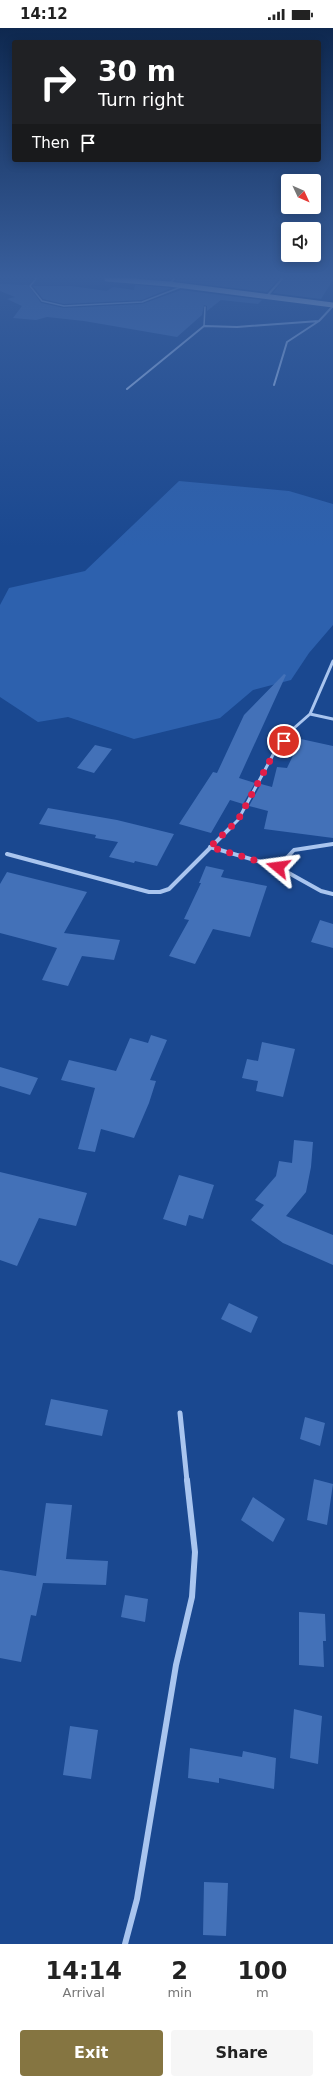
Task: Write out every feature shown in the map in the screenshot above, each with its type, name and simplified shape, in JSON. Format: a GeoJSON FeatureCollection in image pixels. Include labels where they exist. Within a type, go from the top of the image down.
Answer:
{"type":"FeatureCollection","features":[{"type":"Feature","properties":{"kind":"street"},"geometry":{"type":"LineString","coordinates":[[127,389],[152,368]]}},
{"type":"Feature","properties":{"kind":"street"},"geometry":{"type":"LineString","coordinates":[[274,385],[279,368]]}},
{"type":"Feature","properties":{"kind":"street"},"geometry":{"type":"LineString","coordinates":[[7,854],[149,892],[160,892],[168,889],[238,820],[274,753],[293,729],[310,714],[333,661]]}},
{"type":"Feature","properties":{"kind":"street"},"geometry":{"type":"LineString","coordinates":[[310,714],[333,719]]}},
{"type":"Feature","properties":{"kind":"street"},"geometry":{"type":"LineString","coordinates":[[278,867],[294,850],[333,844]]}},
{"type":"Feature","properties":{"kind":"street"},"geometry":{"type":"LineString","coordinates":[[210,847],[278,867],[321,891],[333,894]]}},
{"type":"Feature","properties":{"kind":"street"},"geometry":{"type":"LineString","coordinates":[[125,1944],[137,1899],[176,1665],[192,1597],[195,1552],[180,1413]]}},
{"type":"Feature","properties":{"kind":"shaded area"},"geometry":{"type":"Polygon","coordinates":[[[179,481],[289,491],[333,504],[333,625],[309,653],[291,680],[253,690],[220,718],[134,739],[68,717],[38,722],[0,697],[0,605],[9,588],[85,571],[179,481]]]}},
{"type":"Feature","properties":{"kind":"building"},"geometry":{"type":"Polygon","coordinates":[[[284,674],[286,675],[239,778],[255,783],[243,804],[230,800],[211,833],[179,824],[213,772],[217,773],[244,715],[284,674]]]}},
{"type":"Feature","properties":{"kind":"building"},"geometry":{"type":"Polygon","coordinates":[[[301,739],[333,746],[333,838],[264,829],[268,811],[249,806],[261,784],[272,787],[277,767],[287,768],[301,739]]]}},
{"type":"Feature","properties":{"kind":"building"},"geometry":{"type":"Polygon","coordinates":[[[95,745],[112,749],[94,773],[77,768],[95,745]]]}},
{"type":"Feature","properties":{"kind":"building"},"geometry":{"type":"Polygon","coordinates":[[[48,808],[117,820],[174,834],[157,866],[135,861],[134,863],[109,857],[118,842],[95,838],[96,835],[39,824],[48,808]]]}},
{"type":"Feature","properties":{"kind":"building"},"geometry":{"type":"Polygon","coordinates":[[[206,866],[224,870],[221,877],[267,886],[250,937],[213,929],[195,964],[169,956],[189,920],[184,919],[201,883],[199,883],[206,866]]]}},
{"type":"Feature","properties":{"kind":"building"},"geometry":{"type":"Polygon","coordinates":[[[7,872],[87,892],[64,933],[120,940],[114,960],[82,956],[68,986],[42,980],[57,948],[0,933],[0,884],[7,872]]]}},
{"type":"Feature","properties":{"kind":"building"},"geometry":{"type":"Polygon","coordinates":[[[320,920],[333,924],[333,948],[311,942],[320,920]]]}},
{"type":"Feature","properties":{"kind":"building"},"geometry":{"type":"Polygon","coordinates":[[[151,1035],[167,1040],[150,1080],[156,1081],[149,1103],[134,1138],[101,1129],[95,1152],[78,1149],[95,1088],[61,1080],[69,1060],[116,1071],[130,1038],[148,1043],[151,1035]]]}},
{"type":"Feature","properties":{"kind":"building"},"geometry":{"type":"Polygon","coordinates":[[[262,1042],[295,1049],[283,1097],[256,1091],[258,1081],[242,1078],[247,1059],[258,1061],[262,1042]]]}},
{"type":"Feature","properties":{"kind":"building"},"geometry":{"type":"Polygon","coordinates":[[[0,1067],[38,1078],[30,1095],[0,1086],[0,1067]]]}},
{"type":"Feature","properties":{"kind":"building"},"geometry":{"type":"Polygon","coordinates":[[[294,1140],[313,1142],[311,1167],[306,1192],[286,1216],[333,1235],[333,1265],[283,1243],[251,1220],[264,1205],[255,1200],[276,1176],[279,1161],[292,1163],[294,1140]]]}},
{"type":"Feature","properties":{"kind":"building"},"geometry":{"type":"Polygon","coordinates":[[[0,1172],[87,1193],[76,1226],[39,1218],[17,1266],[0,1260],[0,1172]]]}},
{"type":"Feature","properties":{"kind":"building"},"geometry":{"type":"Polygon","coordinates":[[[179,1175],[214,1185],[203,1219],[189,1215],[186,1226],[163,1219],[179,1175]]]}},
{"type":"Feature","properties":{"kind":"building"},"geometry":{"type":"Polygon","coordinates":[[[229,1303],[258,1317],[251,1333],[221,1319],[229,1303]]]}},
{"type":"Feature","properties":{"kind":"building"},"geometry":{"type":"Polygon","coordinates":[[[51,1399],[108,1410],[102,1436],[45,1425],[51,1399]]]}},
{"type":"Feature","properties":{"kind":"building"},"geometry":{"type":"Polygon","coordinates":[[[305,1417],[325,1423],[320,1446],[300,1439],[305,1417]]]}},
{"type":"Feature","properties":{"kind":"building"},"geometry":{"type":"Polygon","coordinates":[[[314,1479],[333,1484],[327,1525],[307,1520],[314,1479]]]}},
{"type":"Feature","properties":{"kind":"building"},"geometry":{"type":"Polygon","coordinates":[[[253,1497],[285,1519],[273,1542],[241,1520],[253,1497]]]}},
{"type":"Feature","properties":{"kind":"building"},"geometry":{"type":"Polygon","coordinates":[[[46,1503],[72,1505],[66,1559],[108,1561],[106,1585],[43,1583],[36,1616],[31,1615],[21,1662],[0,1658],[0,1570],[36,1576],[46,1503]]]}},
{"type":"Feature","properties":{"kind":"building"},"geometry":{"type":"Polygon","coordinates":[[[125,1595],[148,1599],[145,1622],[121,1617],[125,1595]]]}},
{"type":"Feature","properties":{"kind":"building"},"geometry":{"type":"Polygon","coordinates":[[[299,1612],[325,1614],[326,1641],[323,1641],[324,1667],[299,1665],[299,1612]]]}},
{"type":"Feature","properties":{"kind":"building"},"geometry":{"type":"Polygon","coordinates":[[[294,1709],[322,1716],[318,1764],[290,1758],[294,1709]]]}},
{"type":"Feature","properties":{"kind":"building"},"geometry":{"type":"Polygon","coordinates":[[[70,1726],[98,1730],[91,1779],[63,1775],[70,1726]]]}},
{"type":"Feature","properties":{"kind":"building"},"geometry":{"type":"Polygon","coordinates":[[[190,1748],[242,1757],[243,1751],[276,1758],[274,1789],[219,1778],[219,1783],[188,1778],[190,1748]]]}},
{"type":"Feature","properties":{"kind":"building"},"geometry":{"type":"Polygon","coordinates":[[[204,1882],[228,1883],[226,1936],[203,1935],[204,1882]]]}},
{"type":"Feature","properties":{"kind":"route"},"geometry":{"type":"LineString","coordinates":[[278,867],[210,847],[238,820],[274,753],[284,741]]}}]}
